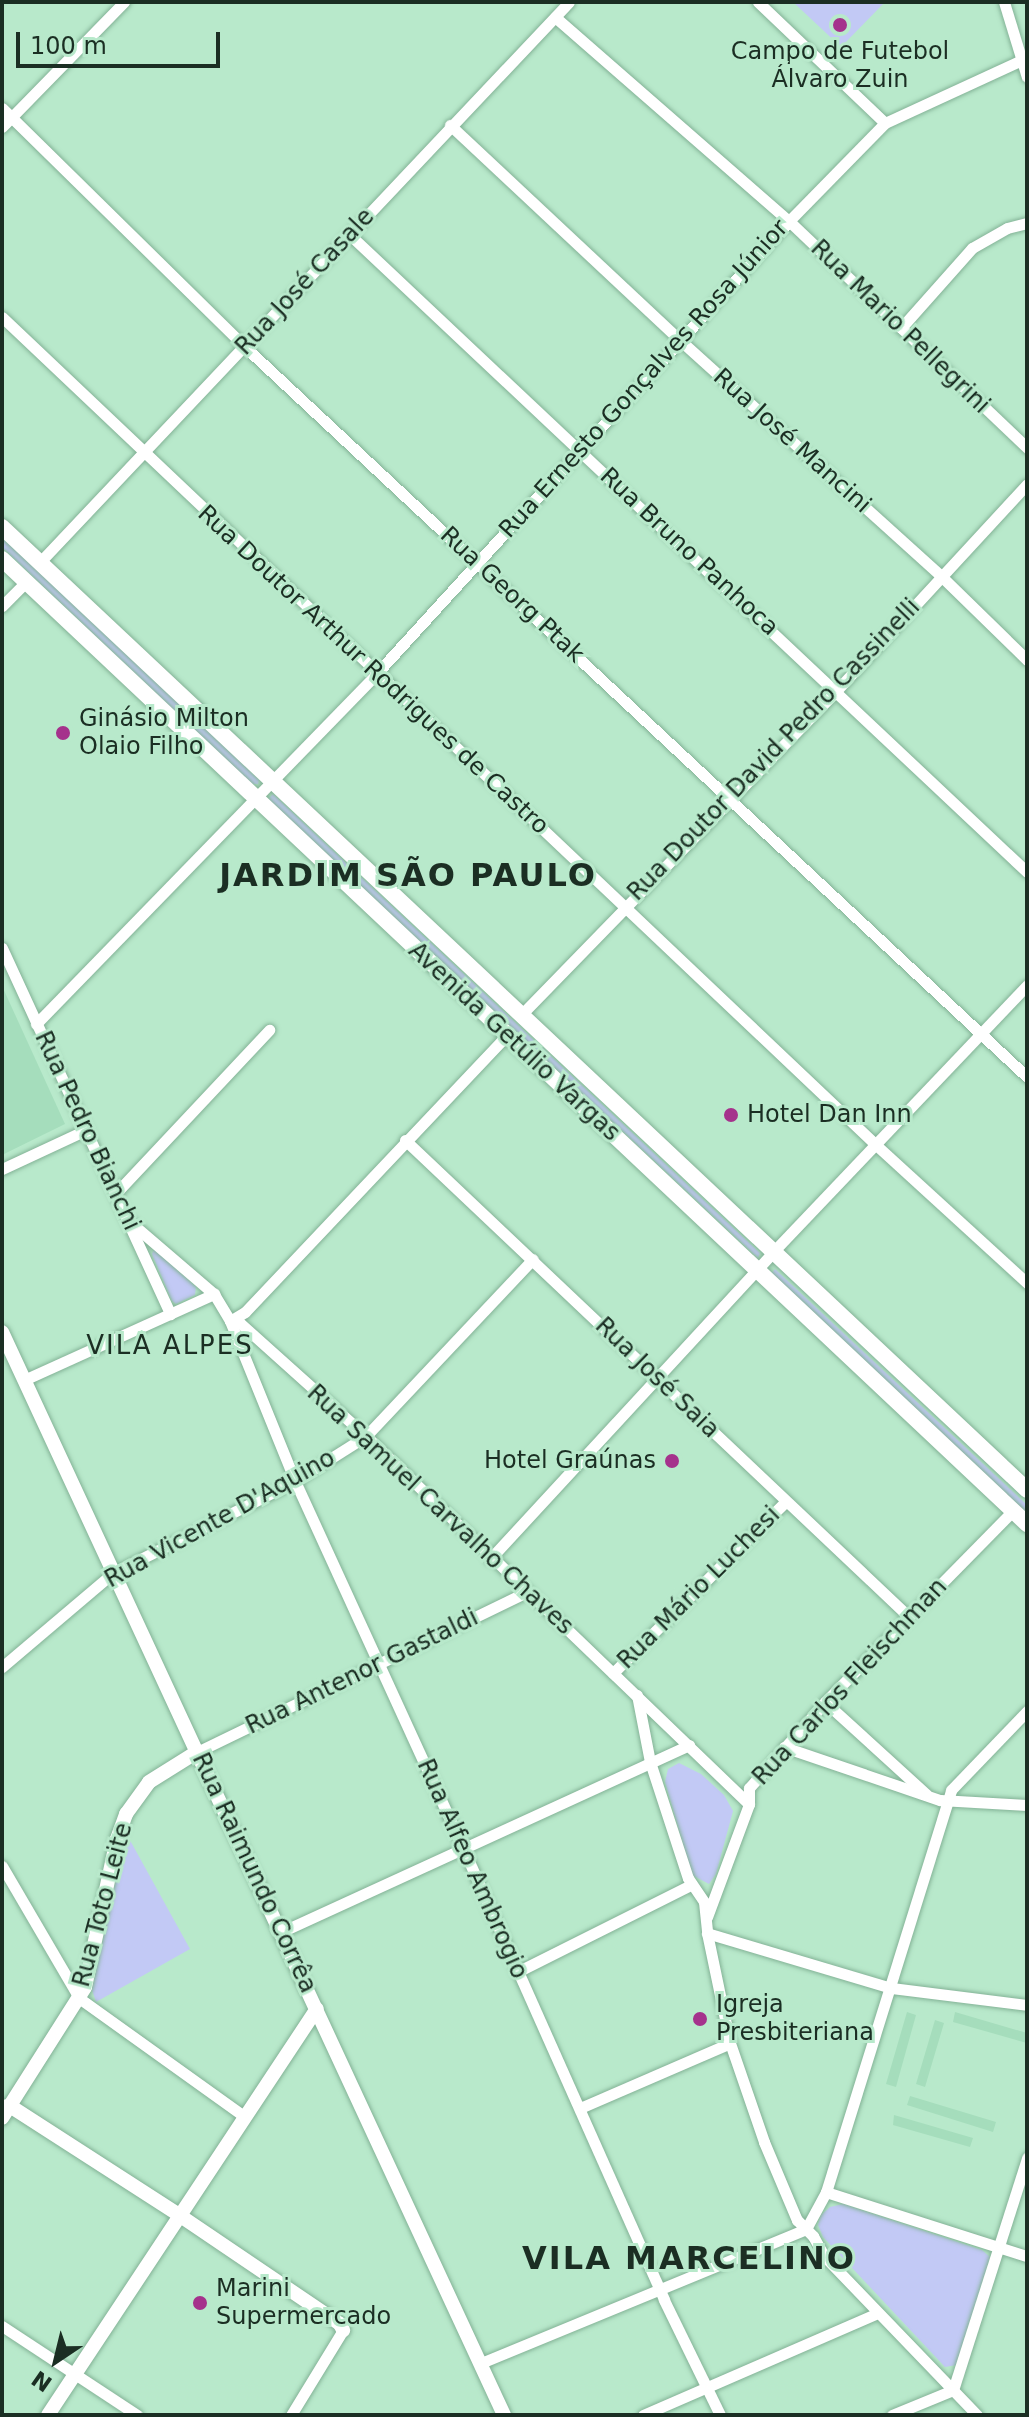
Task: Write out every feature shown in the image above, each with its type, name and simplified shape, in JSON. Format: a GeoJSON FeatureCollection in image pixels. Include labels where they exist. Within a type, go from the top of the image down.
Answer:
{"type":"FeatureCollection","features":[{"type":"Feature","properties":{"kind":"main road","name":"Avenida Getúlio Vargas"},"geometry":{"type":"LineString","coordinates":[[2,527],[273,777],[520,1016],[1027,1490]]}},
{"type":"Feature","properties":{"kind":"main road","name":"Avenida Getúlio Vargas"},"geometry":{"type":"LineString","coordinates":[[2,559],[1027,1524]]}},
{"type":"Feature","properties":{"kind":"street"},"geometry":{"type":"LineString","coordinates":[[2,127],[124,2]]}},
{"type":"Feature","properties":{"kind":"street","name":"Rua José Casale"},"geometry":{"type":"LineString","coordinates":[[40,562],[569,2]]}},
{"type":"Feature","properties":{"kind":"street"},"geometry":{"type":"LineString","coordinates":[[758,2],[885,123]]}},
{"type":"Feature","properties":{"kind":"street"},"geometry":{"type":"LineString","coordinates":[[1004,2],[1027,77]]}},
{"type":"Feature","properties":{"kind":"street","name":"Rua Mario Pellegrini"},"geometry":{"type":"LineString","coordinates":[[555,17],[789,221],[1027,448]]}},
{"type":"Feature","properties":{"kind":"street","name":"Rua Ernesto Gonçalves Rosa Júnior"},"geometry":{"type":"LineString","coordinates":[[36,1024],[377,673],[789,221],[885,123],[1022,60]]}},
{"type":"Feature","properties":{"kind":"street","name":"Rua Georg Ptak"},"geometry":{"type":"LineString","coordinates":[[2,108],[244,346],[1027,1077]]}},
{"type":"Feature","properties":{"kind":"street","name":"Rua José Mancini"},"geometry":{"type":"LineString","coordinates":[[450,125],[681,341],[940,575],[1027,660]]}},
{"type":"Feature","properties":{"kind":"street"},"geometry":{"type":"LineString","coordinates":[[901,328],[972,248],[1007,228],[1027,223]]}},
{"type":"Feature","properties":{"kind":"street","name":"Rua Bruno Panhoca"},"geometry":{"type":"LineString","coordinates":[[350,235],[1027,872]]}},
{"type":"Feature","properties":{"kind":"street","name":"Rua Doutor Arthur Rodrigues de Castro"},"geometry":{"type":"LineString","coordinates":[[2,317],[142,453],[876,1145],[1027,1283]]}},
{"type":"Feature","properties":{"kind":"street","name":"Rua Doutor David Pedro Cassinelli"},"geometry":{"type":"LineString","coordinates":[[520,1016],[837,690],[1027,484]]}},
{"type":"Feature","properties":{"kind":"street"},"geometry":{"type":"LineString","coordinates":[[2,606],[26,582]]}},
{"type":"Feature","properties":{"kind":"street","name":"Rua Pedro Bianchi"},"geometry":{"type":"LineString","coordinates":[[2,949],[170,1314]]}},
{"type":"Feature","properties":{"kind":"street"},"geometry":{"type":"LineString","coordinates":[[490,1559],[756,1270],[1027,985]]}},
{"type":"Feature","properties":{"kind":"street"},"geometry":{"type":"LineString","coordinates":[[116,1193],[269,1030]]}},
{"type":"Feature","properties":{"kind":"street"},"geometry":{"type":"LineString","coordinates":[[230,1321],[245,1312],[507,1035]]}},
{"type":"Feature","properties":{"kind":"street"},"geometry":{"type":"LineString","coordinates":[[2,1169],[84,1131]]}},
{"type":"Feature","properties":{"kind":"street","name":"Rua José Saia"},"geometry":{"type":"LineString","coordinates":[[405,1140],[909,1617]]}},
{"type":"Feature","properties":{"kind":"street","name":"Rua Samuel Carvalho Chaves"},"geometry":{"type":"LineString","coordinates":[[130,1222],[214,1294],[230,1321],[240,1323],[366,1436],[490,1559],[749,1804]]}},
{"type":"Feature","properties":{"kind":"street"},"geometry":{"type":"LineString","coordinates":[[366,1436],[533,1259]]}},
{"type":"Feature","properties":{"kind":"street"},"geometry":{"type":"LineString","coordinates":[[24,1380],[214,1294]]}},
{"type":"Feature","properties":{"kind":"street","name":"Rua Alfeo Ambrogio"},"geometry":{"type":"LineString","coordinates":[[230,1321],[295,1481],[464,1850],[660,2291],[720,2415]]}},
{"type":"Feature","properties":{"kind":"street","name":"Rua Raimundo Corrêa"},"geometry":{"type":"LineString","coordinates":[[2,1332],[504,2415]]}},
{"type":"Feature","properties":{"kind":"street","name":"Rua Vicente D'Aquino"},"geometry":{"type":"LineString","coordinates":[[2,1667],[113,1573],[295,1481],[366,1436]]}},
{"type":"Feature","properties":{"kind":"street","name":"Rua Mário Luchesi"},"geometry":{"type":"LineString","coordinates":[[613,1673],[785,1502]]}},
{"type":"Feature","properties":{"kind":"street","name":"Rua Carlos Fleischman"},"geometry":{"type":"LineString","coordinates":[[707,1918],[749,1804],[749,1788],[825,1702],[1013,1511]]}},
{"type":"Feature","properties":{"kind":"street","name":"Rua Antenor Gastaldi"},"geometry":{"type":"LineString","coordinates":[[197,1752],[526,1592]]}},
{"type":"Feature","properties":{"kind":"street"},"geometry":{"type":"LineString","coordinates":[[637,1695],[650,1762],[691,1885],[704,1902],[707,1933],[730,2043],[764,2142],[797,2220],[824,2256],[977,2415]]}},
{"type":"Feature","properties":{"kind":"street"},"geometry":{"type":"LineString","coordinates":[[825,1702],[929,1797]]}},
{"type":"Feature","properties":{"kind":"street"},"geometry":{"type":"LineString","coordinates":[[481,2363],[806,2229],[826,2192],[951,1790],[1027,1711]]}},
{"type":"Feature","properties":{"kind":"street"},"geometry":{"type":"LineString","coordinates":[[281,1932],[689,1745]]}},
{"type":"Feature","properties":{"kind":"street"},"geometry":{"type":"LineString","coordinates":[[784,1747],[929,1797],[948,1801],[1027,1805]]}},
{"type":"Feature","properties":{"kind":"street","name":"Rua Toto Leite"},"geometry":{"type":"LineString","coordinates":[[5,2110],[85,1987],[117,1839],[126,1814],[149,1782],[197,1752]]}},
{"type":"Feature","properties":{"kind":"street"},"geometry":{"type":"LineString","coordinates":[[2,1866],[79,1998],[244,2116]]}},
{"type":"Feature","properties":{"kind":"street"},"geometry":{"type":"LineString","coordinates":[[517,1972],[691,1885]]}},
{"type":"Feature","properties":{"kind":"street"},"geometry":{"type":"LineString","coordinates":[[707,1933],[891,1988],[1027,2005]]}},
{"type":"Feature","properties":{"kind":"street"},"geometry":{"type":"LineString","coordinates":[[48,2415],[317,2009]]}},
{"type":"Feature","properties":{"kind":"street"},"geometry":{"type":"LineString","coordinates":[[580,2108],[730,2043]]}},
{"type":"Feature","properties":{"kind":"street"},"geometry":{"type":"LineString","coordinates":[[5,2110],[179,2215],[340,2324],[343,2330],[291,2415]]}},
{"type":"Feature","properties":{"kind":"street"},"geometry":{"type":"LineString","coordinates":[[892,2415],[953,2390],[1027,2158]]}},
{"type":"Feature","properties":{"kind":"street"},"geometry":{"type":"LineString","coordinates":[[826,2192],[1027,2256]]}},
{"type":"Feature","properties":{"kind":"street"},"geometry":{"type":"LineString","coordinates":[[643,2415],[878,2313]]}},
{"type":"Feature","properties":{"kind":"street"},"geometry":{"type":"LineString","coordinates":[[2,2326],[137,2415]]}},
{"type":"Feature","properties":{"kind":"shaded area","name":"Campo de Futebol Álvaro Zuin"},"geometry":{"type":"Polygon","coordinates":[[[793,2],[885,2],[841,47],[793,2]]]}},
{"type":"Feature","properties":{"kind":"shaded area"},"geometry":{"type":"Polygon","coordinates":[[[2,536],[259,780],[258,784],[252,784],[2,547],[2,536]]]}},
{"type":"Feature","properties":{"kind":"shaded area"},"geometry":{"type":"Polygon","coordinates":[[[273,794],[760,1253],[758,1258],[271,802],[269,798],[273,794]]]}},
{"type":"Feature","properties":{"kind":"shaded area"},"geometry":{"type":"Polygon","coordinates":[[[2,986],[65,1124],[2,1155],[2,986]]]}},
{"type":"Feature","properties":{"kind":"shaded area"},"geometry":{"type":"Polygon","coordinates":[[[154,1249],[196,1287],[195,1295],[176,1304],[172,1301],[152,1254],[154,1249]]]}},
{"type":"Feature","properties":{"kind":"shaded area"},"geometry":{"type":"Polygon","coordinates":[[[775,1269],[1027,1505],[1027,1515],[771,1274],[775,1269]]]}},
{"type":"Feature","properties":{"kind":"shaded area"},"geometry":{"type":"Polygon","coordinates":[[[679,1763],[701,1774],[724,1795],[733,1811],[716,1874],[709,1884],[692,1875],[665,1782],[668,1769],[679,1763]]]}},
{"type":"Feature","properties":{"kind":"shaded area"},"geometry":{"type":"Polygon","coordinates":[[[126,1833],[190,1949],[96,2002],[92,1990],[126,1833]]]}},
{"type":"Feature","properties":{"kind":"shaded area"},"geometry":{"type":"Polygon","coordinates":[[[907,2012],[916,2015],[896,2087],[886,2084],[907,2012]]]}},
{"type":"Feature","properties":{"kind":"shaded area"},"geometry":{"type":"Polygon","coordinates":[[[955,2012],[1027,2033],[1027,2043],[953,2022],[955,2012]]]}},
{"type":"Feature","properties":{"kind":"shaded area"},"geometry":{"type":"Polygon","coordinates":[[[935,2020],[944,2023],[925,2087],[916,2084],[935,2020]]]}},
{"type":"Feature","properties":{"kind":"shaded area"},"geometry":{"type":"Polygon","coordinates":[[[910,2096],[996,2122],[993,2132],[907,2105],[910,2096]]]}},
{"type":"Feature","properties":{"kind":"shaded area"},"geometry":{"type":"Polygon","coordinates":[[[894,2115],[973,2138],[970,2147],[893,2125],[894,2115]]]}},
{"type":"Feature","properties":{"kind":"shaded area"},"geometry":{"type":"Polygon","coordinates":[[[843,2204],[982,2250],[990,2257],[957,2365],[945,2367],[823,2237],[818,2225],[821,2215],[830,2207],[843,2204]]]}},
{"type":"Feature","properties":{"kind":"place","name":"Campo de Futebol Álvaro Zuin"},"geometry":{"type":"Point","coordinates":[840,25]}},
{"type":"Feature","properties":{"kind":"place","name":"Ginásio Milton Olaio Filho"},"geometry":{"type":"Point","coordinates":[63,733]}},
{"type":"Feature","properties":{"kind":"place","name":"Hotel Dan Inn"},"geometry":{"type":"Point","coordinates":[731,1115]}},
{"type":"Feature","properties":{"kind":"place","name":"Hotel Graúnas"},"geometry":{"type":"Point","coordinates":[672,1461]}},
{"type":"Feature","properties":{"kind":"place","name":"Igreja Presbiteriana"},"geometry":{"type":"Point","coordinates":[700,2019]}},
{"type":"Feature","properties":{"kind":"place","name":"Marini Supermercado"},"geometry":{"type":"Point","coordinates":[200,2303]}},
{"type":"Feature","properties":{"kind":"district","name":"JARDIM SÃO PAULO"},"geometry":{"type":"Point","coordinates":[408,875]}},
{"type":"Feature","properties":{"kind":"district","name":"VILA ALPES"},"geometry":{"type":"Point","coordinates":[170,1346]}},
{"type":"Feature","properties":{"kind":"district","name":"VILA MARCELINO"},"geometry":{"type":"Point","coordinates":[689,2258]}}]}
